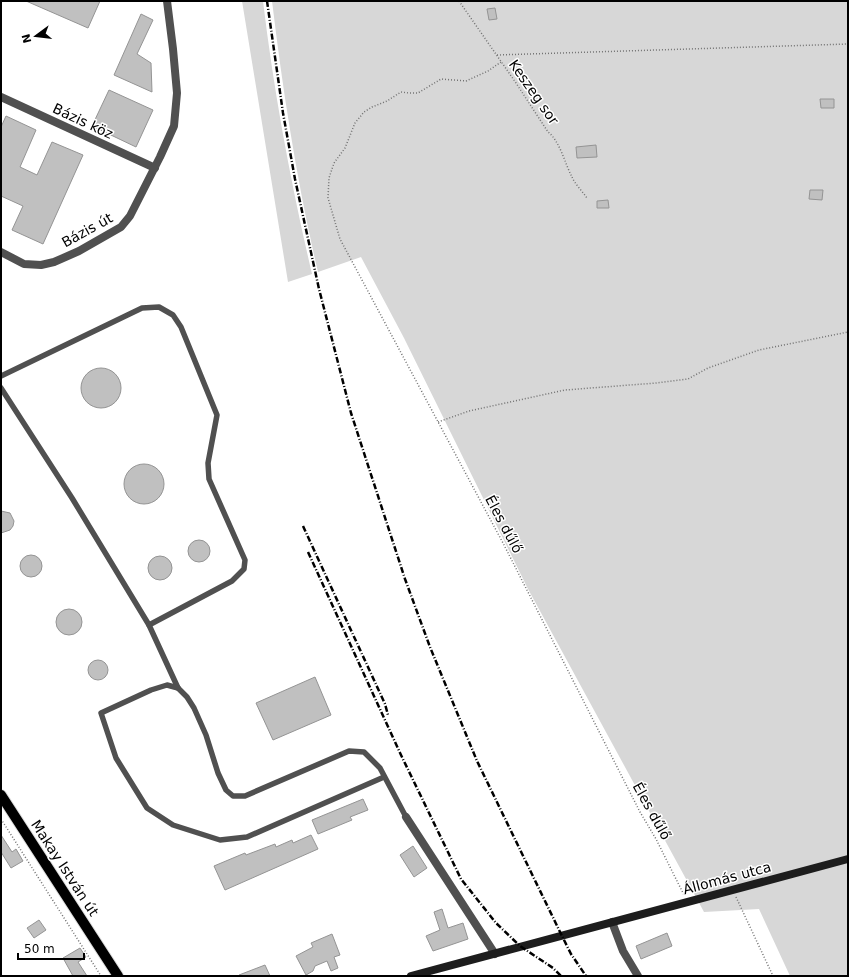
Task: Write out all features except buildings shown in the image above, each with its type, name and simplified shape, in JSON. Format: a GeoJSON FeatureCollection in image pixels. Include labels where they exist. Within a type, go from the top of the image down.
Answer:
{"type":"FeatureCollection","features":[{"type":"Feature","properties":{"kind":"main road","name":"Makay István út"},"geometry":{"type":"LineString","coordinates":[[1,795],[118,976]]}},
{"type":"Feature","properties":{"kind":"main road","name":"Állomás utca"},"geometry":{"type":"LineString","coordinates":[[412,976],[848,859]]}},
{"type":"Feature","properties":{"kind":"street","name":"Bázis út"},"geometry":{"type":"LineString","coordinates":[[1,252],[24,264],[41,265],[54,262],[79,251],[122,227],[130,216],[155,168],[174,126],[177,93],[167,1]]}},
{"type":"Feature","properties":{"kind":"street","name":"Bázis köz"},"geometry":{"type":"LineString","coordinates":[[1,97],[155,168]]}},
{"type":"Feature","properties":{"kind":"street"},"geometry":{"type":"LineString","coordinates":[[406,817],[495,954]]}},
{"type":"Feature","properties":{"kind":"street"},"geometry":{"type":"LineString","coordinates":[[612,922],[623,951],[638,976]]}},
{"type":"Feature","properties":{"kind":"lane"},"geometry":{"type":"LineString","coordinates":[[1,376],[142,308],[159,307],[173,314],[181,327],[217,415],[208,463],[209,479],[245,560],[244,569],[232,581],[148,625]]}},
{"type":"Feature","properties":{"kind":"lane"},"geometry":{"type":"LineString","coordinates":[[1,388],[72,498],[148,625],[178,688],[187,697],[194,708],[206,735],[218,773],[226,790],[233,796],[245,796],[349,751],[364,752],[380,768],[406,817]]}},
{"type":"Feature","properties":{"kind":"lane"},"geometry":{"type":"LineString","coordinates":[[178,688],[166,685],[101,713],[116,758],[147,808],[173,825],[220,840],[247,837],[384,777]]}},
{"type":"Feature","properties":{"kind":"path","name":"Keszeg sor"},"geometry":{"type":"LineString","coordinates":[[459,1],[548,132],[552,135],[572,179],[587,198]]}},
{"type":"Feature","properties":{"kind":"path"},"geometry":{"type":"LineString","coordinates":[[496,55],[848,44]]}},
{"type":"Feature","properties":{"kind":"path","name":"Éles dűlő"},"geometry":{"type":"LineString","coordinates":[[501,62],[488,71],[466,81],[441,79],[418,93],[401,92],[387,101],[364,112],[355,123],[346,148],[334,163],[329,178],[328,198],[340,239],[503,543],[640,812],[656,839],[688,902]]}},
{"type":"Feature","properties":{"kind":"path"},"geometry":{"type":"LineString","coordinates":[[438,422],[469,411],[565,390],[688,379],[708,368],[759,350],[848,332]]}},
{"type":"Feature","properties":{"kind":"path"},"geometry":{"type":"LineString","coordinates":[[1,819],[101,976]]}},
{"type":"Feature","properties":{"kind":"path"},"geometry":{"type":"LineString","coordinates":[[732,890],[773,976]]}},
{"type":"Feature","properties":{"kind":"shaded area"},"geometry":{"type":"Polygon","coordinates":[[[242,1],[263,1],[272,70],[284,138],[312,274],[288,282],[242,1]]]}},
{"type":"Feature","properties":{"kind":"shaded area"},"geometry":{"type":"Polygon","coordinates":[[[272,1],[848,1],[848,976],[790,976],[759,909],[704,912],[528,589],[404,338],[361,257],[318,272],[310,239],[291,137],[272,1]]]}},
{"type":"Feature","properties":{"kind":"railway"},"geometry":{"type":"LineString","coordinates":[[267,1],[283,113],[295,179],[319,289],[351,413],[405,579],[430,647],[477,761],[571,954],[586,976]]}},
{"type":"Feature","properties":{"kind":"railway"},"geometry":{"type":"LineString","coordinates":[[303,526],[385,704],[388,715]]}},
{"type":"Feature","properties":{"kind":"railway"},"geometry":{"type":"LineString","coordinates":[[308,552],[401,755],[461,879],[496,923],[520,946],[553,968],[561,976]]}}]}
